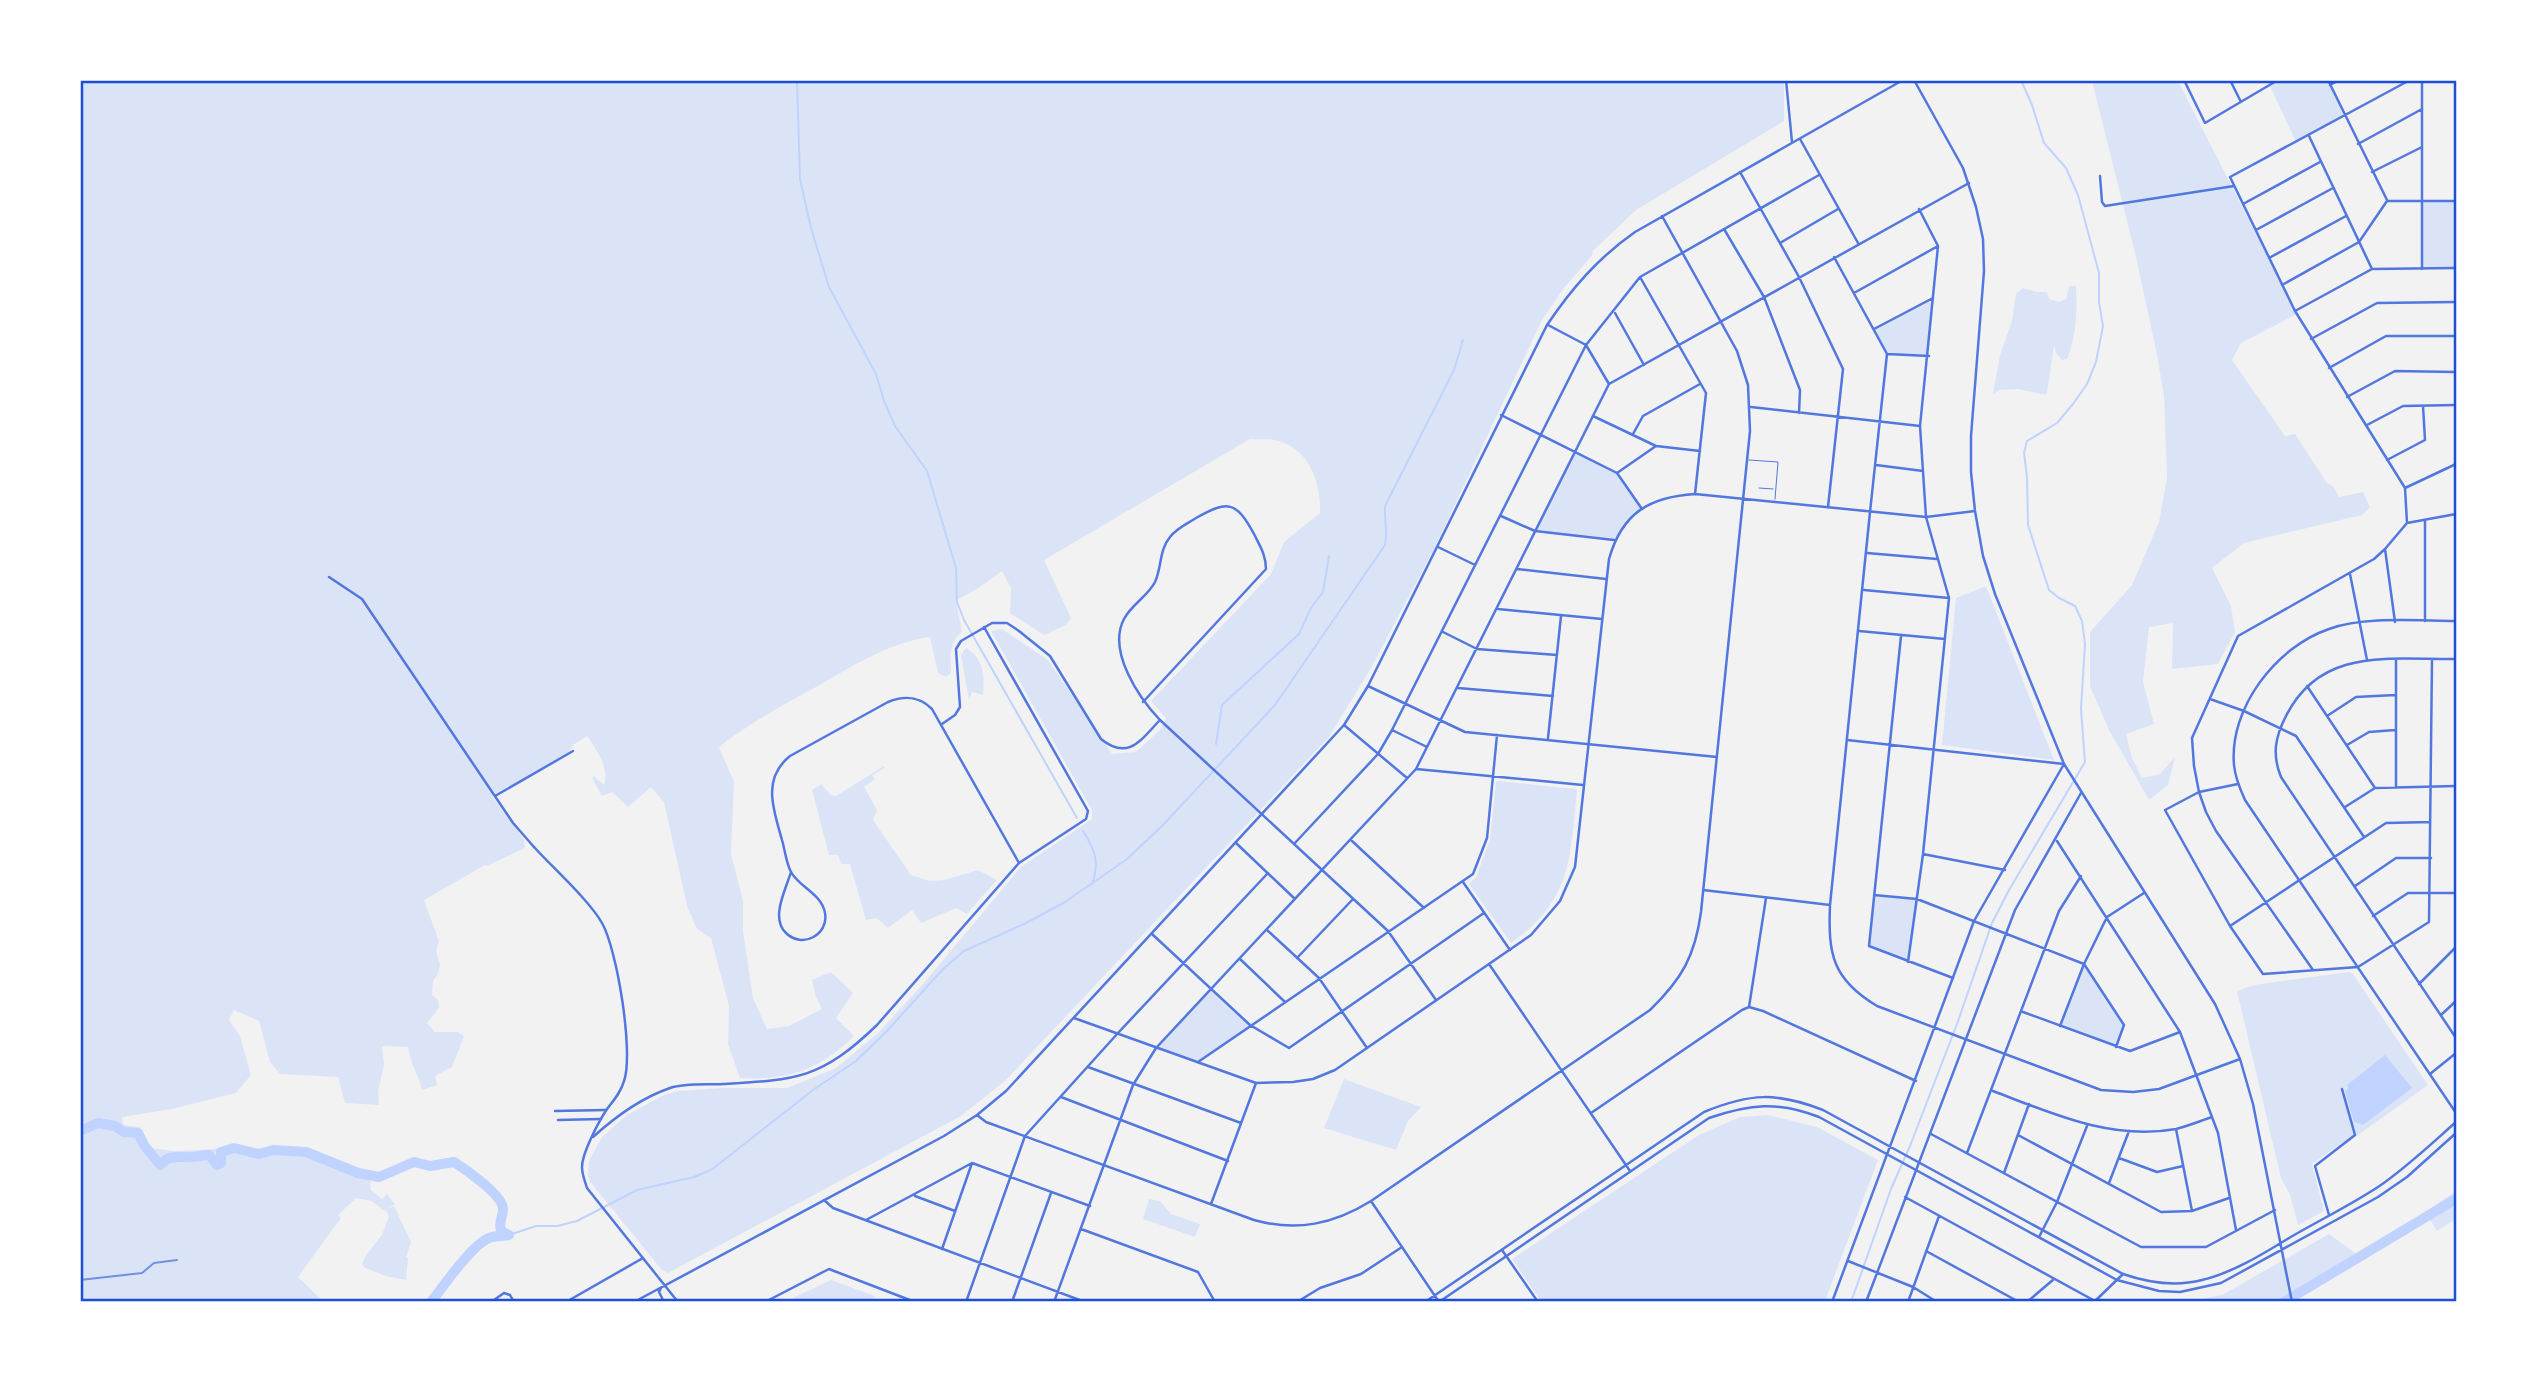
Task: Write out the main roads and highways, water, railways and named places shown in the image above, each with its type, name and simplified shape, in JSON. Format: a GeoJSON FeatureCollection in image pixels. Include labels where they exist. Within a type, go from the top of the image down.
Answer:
{"type":"FeatureCollection","features":[{"type":"Feature","properties":{"kind":"water"},"geometry":{"type":"Polygon","coordinates":[[[2385,1055],[2412,1088],[2363,1125],[2354,1122],[2345,1091],[2349,1088],[2347,1085],[2385,1055]]]}},
{"type":"Feature","properties":{"kind":"waterway"},"geometry":{"type":"LineString","coordinates":[[797,80],[800,179],[829,287],[876,374],[895,426],[927,471],[956,568],[957,602],[964,620],[1077,818]]}},
{"type":"Feature","properties":{"kind":"waterway"},"geometry":{"type":"LineString","coordinates":[[1851,1302],[1891,1189],[1957,1024],[1992,923],[2085,762],[2081,709],[2085,644],[2082,621],[2075,606],[2049,590],[2028,525],[2024,453],[2027,441],[2057,423],[2087,384],[2096,362],[2103,326],[2099,302],[2099,273],[2078,195],[2066,168],[2044,143],[2021,80]]}},
{"type":"Feature","properties":{"kind":"waterway"},"geometry":{"type":"LineString","coordinates":[[509,1235],[536,1226],[557,1226],[577,1221],[637,1190],[694,1177],[711,1170],[813,1090],[856,1061],[943,969],[964,951],[1065,902],[1127,859],[1163,825],[1275,705],[1385,545],[1385,506],[1454,370],[1463,340]]}},
{"type":"Feature","properties":{"kind":"waterway"},"geometry":{"type":"LineString","coordinates":[[1216,744],[1222,705],[1299,634],[1311,608],[1323,592],[1329,556]]}},
{"type":"Feature","properties":{"kind":"waterway"},"geometry":{"type":"LineString","coordinates":[[1083,831],[1095,856],[1096,869],[1092,884]]}},
{"type":"Feature","properties":{"kind":"waterway"},"geometry":{"type":"LineString","coordinates":[[80,1131],[98,1123],[115,1126],[124,1132],[138,1133],[160,1165],[170,1158],[209,1155],[217,1165],[221,1163],[221,1152],[234,1148],[259,1154],[273,1150],[306,1152],[358,1173],[379,1177],[414,1162],[430,1166],[454,1162],[497,1197],[503,1209],[501,1231],[509,1235]]}},
{"type":"Feature","properties":{"kind":"waterway"},"geometry":{"type":"LineString","coordinates":[[2284,1302],[2456,1199]]}},
{"type":"Feature","properties":{"kind":"waterway"},"geometry":{"type":"LineString","coordinates":[[431,1302],[459,1265],[485,1240],[509,1235]]}},
{"type":"Feature","properties":{"kind":"railway"},"geometry":{"type":"LineString","coordinates":[[80,1280],[142,1273],[154,1263],[177,1260]]}}]}
